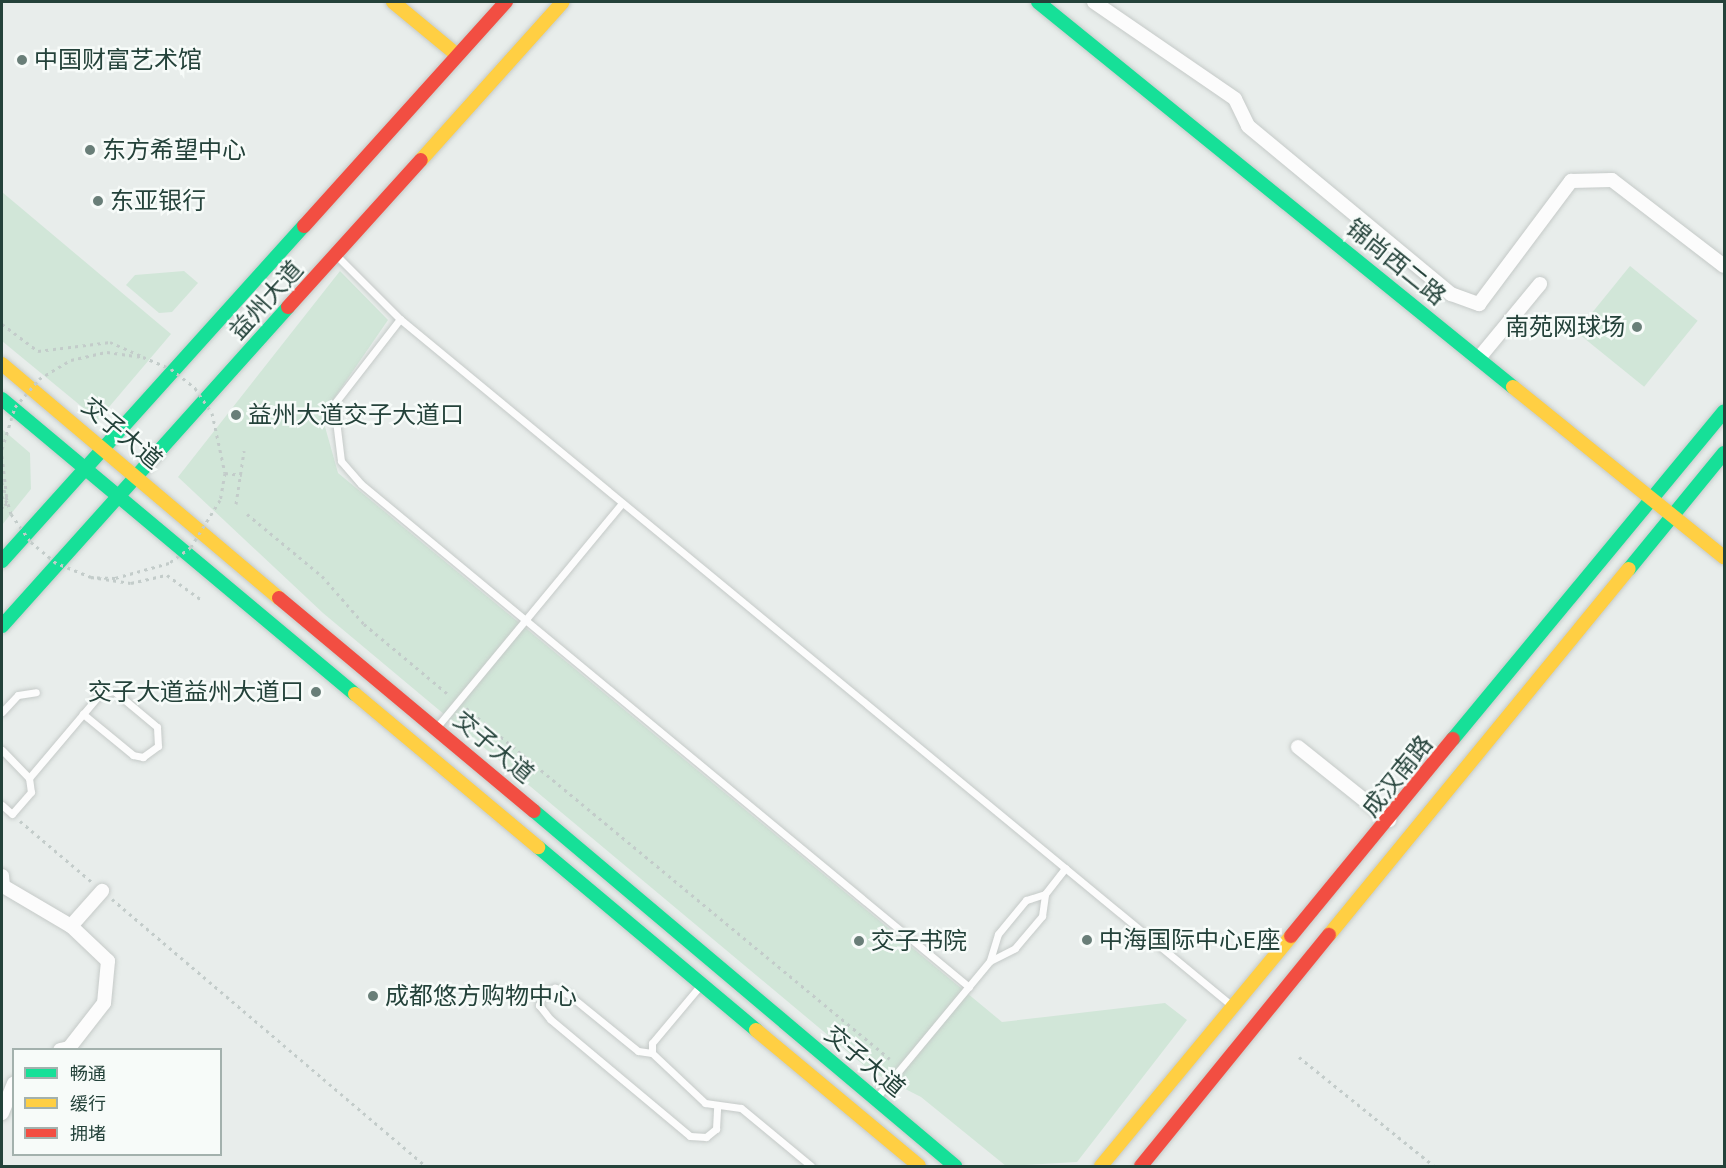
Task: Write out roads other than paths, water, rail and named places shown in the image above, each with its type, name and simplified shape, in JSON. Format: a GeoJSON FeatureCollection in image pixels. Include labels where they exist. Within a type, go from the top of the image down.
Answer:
{"type":"FeatureCollection","features":[{"type":"Feature","properties":{"kind":"main road"},"geometry":{"type":"LineString","coordinates":[[393,2],[457,54]]}},
{"type":"Feature","properties":{"kind":"main road","name":"益州大道"},"geometry":{"type":"LineString","coordinates":[[2,561],[84,467],[506,2]]}},
{"type":"Feature","properties":{"kind":"main road","name":"益州大道"},"geometry":{"type":"LineString","coordinates":[[2,626],[563,2]]}},
{"type":"Feature","properties":{"kind":"main road","name":"锦尚西二路"},"geometry":{"type":"LineString","coordinates":[[1038,2],[1725,558]]}},
{"type":"Feature","properties":{"kind":"main road","name":"交子大道"},"geometry":{"type":"LineString","coordinates":[[2,364],[104,445],[955,1167]]}},
{"type":"Feature","properties":{"kind":"main road","name":"交子大道"},"geometry":{"type":"LineString","coordinates":[[2,399],[699,987],[919,1167]]}},
{"type":"Feature","properties":{"kind":"main road","name":"成汉南路"},"geometry":{"type":"LineString","coordinates":[[1101,1167],[1389,820],[1651,497],[1725,411]]}},
{"type":"Feature","properties":{"kind":"main road","name":"成汉南路"},"geometry":{"type":"LineString","coordinates":[[1141,1167],[1725,453]]}},
{"type":"Feature","properties":{"kind":"street"},"geometry":{"type":"LineString","coordinates":[[1094,2],[1235,99],[1248,126],[1451,294],[1479,304],[1571,181],[1612,180],[1725,266]]}},
{"type":"Feature","properties":{"kind":"street"},"geometry":{"type":"LineString","coordinates":[[1479,358],[1540,284]]}},
{"type":"Feature","properties":{"kind":"street"},"geometry":{"type":"LineString","coordinates":[[1298,747],[1389,820]]}},
{"type":"Feature","properties":{"kind":"street"},"geometry":{"type":"LineString","coordinates":[[2,876],[3,886],[71,926],[108,961],[104,1003],[69,1048]]}},
{"type":"Feature","properties":{"kind":"street"},"geometry":{"type":"LineString","coordinates":[[71,926],[102,891]]}},
{"type":"Feature","properties":{"kind":"street"},"geometry":{"type":"LineString","coordinates":[[2,1113],[12,1088]]}},
{"type":"Feature","properties":{"kind":"lane"},"geometry":{"type":"LineString","coordinates":[[336,255],[400,320],[1234,1008]]}},
{"type":"Feature","properties":{"kind":"lane"},"geometry":{"type":"LineString","coordinates":[[400,320],[334,404],[341,461],[525,620],[969,987]]}},
{"type":"Feature","properties":{"kind":"lane"},"geometry":{"type":"LineString","coordinates":[[436,728],[622,503]]}},
{"type":"Feature","properties":{"kind":"lane"},"geometry":{"type":"LineString","coordinates":[[29,778],[83,714],[100,694],[114,691],[156,727],[158,746],[143,757],[133,754],[83,714]]}},
{"type":"Feature","properties":{"kind":"lane"},"geometry":{"type":"LineString","coordinates":[[2,712],[18,695],[36,692]]}},
{"type":"Feature","properties":{"kind":"lane"},"geometry":{"type":"LineString","coordinates":[[2,750],[29,778],[31,792],[12,814],[2,805]]}},
{"type":"Feature","properties":{"kind":"lane"},"geometry":{"type":"LineString","coordinates":[[875,1099],[990,961],[998,934],[1019,908],[1045,894],[1065,868]]}},
{"type":"Feature","properties":{"kind":"lane"},"geometry":{"type":"LineString","coordinates":[[990,961],[1015,948],[1042,916],[1045,894]]}},
{"type":"Feature","properties":{"kind":"lane"},"geometry":{"type":"LineString","coordinates":[[652,1053],[652,1043],[699,987]]}},
{"type":"Feature","properties":{"kind":"lane"},"geometry":{"type":"LineString","coordinates":[[717,1107],[716,1129],[706,1137],[690,1136],[550,1019],[539,1005],[543,993],[555,988],[569,995],[638,1052],[652,1053],[705,1103],[717,1107],[741,1108],[811,1167]]}},
{"type":"Feature","properties":{"kind":"place","name":"中国财富艺术馆"},"geometry":{"type":"Point","coordinates":[22,60]}},
{"type":"Feature","properties":{"kind":"place","name":"东方希望中心"},"geometry":{"type":"Point","coordinates":[90,150]}},
{"type":"Feature","properties":{"kind":"place","name":"东亚银行"},"geometry":{"type":"Point","coordinates":[98,201]}},
{"type":"Feature","properties":{"kind":"place","name":"南苑网球场"},"geometry":{"type":"Point","coordinates":[1637,327]}},
{"type":"Feature","properties":{"kind":"place","name":"益州大道交子大道口"},"geometry":{"type":"Point","coordinates":[236,415]}},
{"type":"Feature","properties":{"kind":"place","name":"交子大道益州大道口"},"geometry":{"type":"Point","coordinates":[316,692]}},
{"type":"Feature","properties":{"kind":"place","name":"中海国际中心E座"},"geometry":{"type":"Point","coordinates":[1087,940]}},
{"type":"Feature","properties":{"kind":"place","name":"交子书院"},"geometry":{"type":"Point","coordinates":[859,941]}},
{"type":"Feature","properties":{"kind":"place","name":"成都悠方购物中心"},"geometry":{"type":"Point","coordinates":[373,996]}}]}
